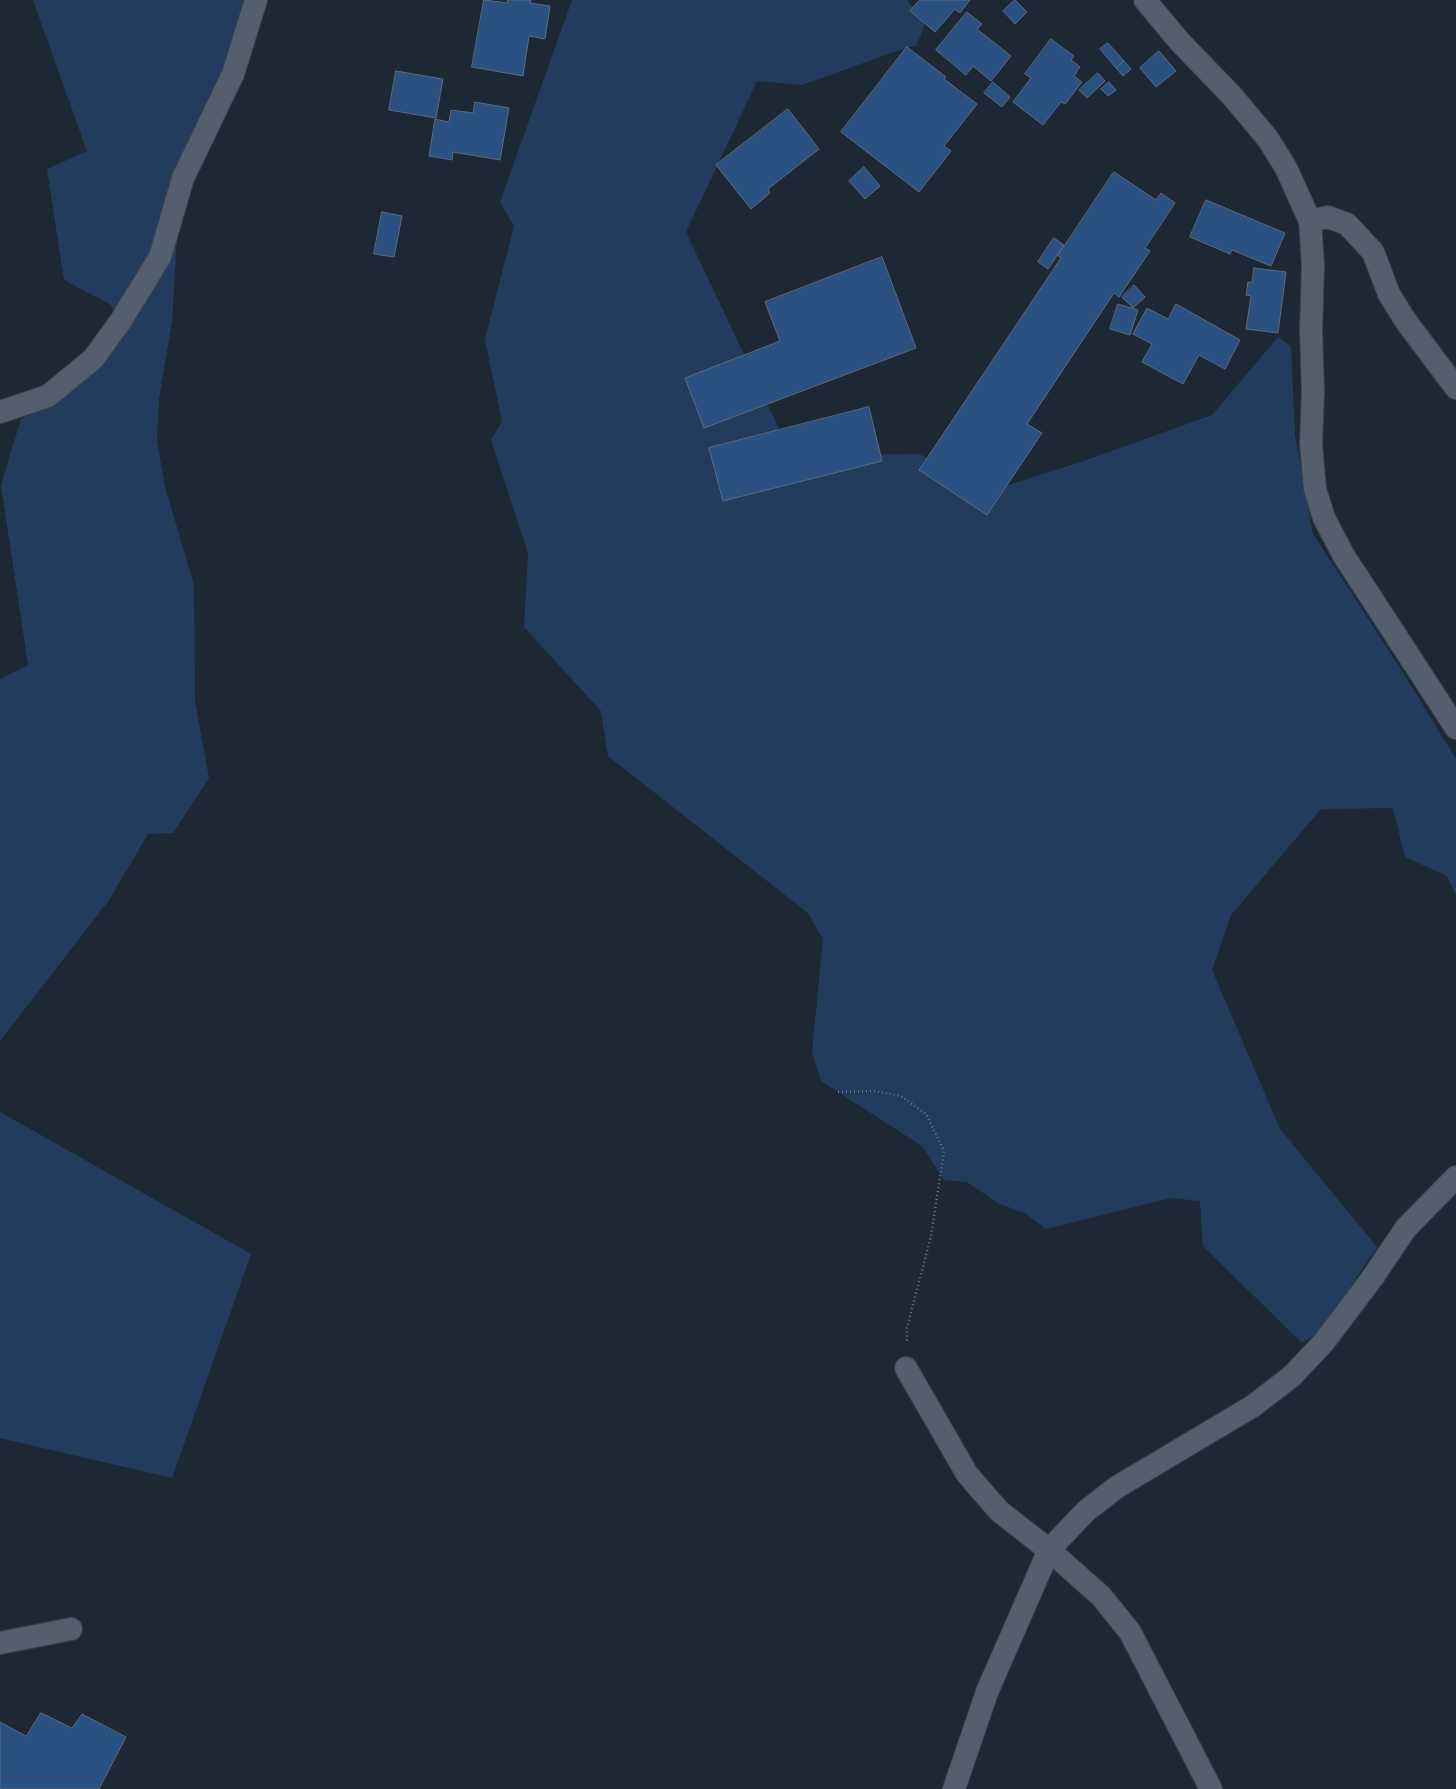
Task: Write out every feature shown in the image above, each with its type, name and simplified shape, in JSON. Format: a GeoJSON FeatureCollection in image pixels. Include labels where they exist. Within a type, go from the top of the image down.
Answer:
{"type":"FeatureCollection","features":[{"type":"Feature","properties":{"kind":"street"},"geometry":{"type":"LineString","coordinates":[[0,412],[48,396],[93,359],[120,322],[160,257],[183,178],[234,74],[256,0]]}},
{"type":"Feature","properties":{"kind":"street"},"geometry":{"type":"LineString","coordinates":[[1145,0],[1180,42],[1232,97],[1268,139],[1286,168],[1310,220],[1313,265],[1311,330],[1313,392],[1311,444],[1315,489],[1324,518],[1344,556],[1456,728]]}},
{"type":"Feature","properties":{"kind":"street"},"geometry":{"type":"LineString","coordinates":[[1310,220],[1328,217],[1347,224],[1373,252],[1389,294],[1405,320],[1456,388]]}},
{"type":"Feature","properties":{"kind":"street"},"geometry":{"type":"LineString","coordinates":[[954,1789],[987,1692],[1049,1550],[1086,1510],[1117,1487],[1253,1406],[1292,1376],[1324,1342],[1373,1277],[1406,1228],[1456,1177]]}},
{"type":"Feature","properties":{"kind":"street"},"geometry":{"type":"LineString","coordinates":[[906,1368],[967,1474],[999,1510],[1049,1550],[1101,1596],[1130,1632],[1211,1789]]}},
{"type":"Feature","properties":{"kind":"street"},"geometry":{"type":"LineString","coordinates":[[0,1643],[71,1629]]}},
{"type":"Feature","properties":{"kind":"path"},"geometry":{"type":"LineString","coordinates":[[838,1092],[874,1091],[901,1096],[926,1114],[944,1151],[931,1236],[907,1328],[906,1368]]}},
{"type":"Feature","properties":{"kind":"shaded area"},"geometry":{"type":"Polygon","coordinates":[[[33,0],[246,0],[241,34],[181,166],[172,322],[159,398],[157,441],[165,487],[194,585],[195,701],[209,778],[173,833],[148,834],[109,900],[0,1041],[0,679],[28,665],[1,485],[21,419],[51,404],[122,323],[110,304],[64,280],[47,169],[87,151],[33,0]]]}},
{"type":"Feature","properties":{"kind":"shaded area"},"geometry":{"type":"Polygon","coordinates":[[[572,0],[907,0],[925,25],[916,46],[905,48],[802,85],[757,81],[686,232],[792,456],[919,454],[993,490],[1084,461],[1212,415],[1278,337],[1291,346],[1295,435],[1313,534],[1404,674],[1456,759],[1456,895],[1447,876],[1405,857],[1393,808],[1321,809],[1231,915],[1212,970],[1280,1129],[1377,1247],[1320,1332],[1302,1343],[1203,1246],[1200,1201],[1171,1198],[1046,1229],[1026,1214],[998,1203],[967,1182],[944,1180],[922,1146],[821,1081],[812,1052],[823,939],[808,913],[608,756],[601,711],[524,627],[528,553],[491,440],[502,422],[485,339],[514,226],[500,202],[572,0]]]}},
{"type":"Feature","properties":{"kind":"shaded area"},"geometry":{"type":"Polygon","coordinates":[[[0,1112],[251,1254],[172,1478],[0,1438],[0,1112]]]}},
{"type":"Feature","properties":{"kind":"building"},"geometry":{"type":"Polygon","coordinates":[[[484,0],[507,3],[508,0],[531,0],[530,3],[550,6],[545,39],[529,36],[523,76],[472,67],[484,0]]]}},
{"type":"Feature","properties":{"kind":"building"},"geometry":{"type":"Polygon","coordinates":[[[920,0],[970,0],[960,13],[955,9],[935,32],[910,11],[920,0]]]}},
{"type":"Feature","properties":{"kind":"building"},"geometry":{"type":"Polygon","coordinates":[[[1015,0],[1027,12],[1015,24],[1003,11],[1015,0]]]}},
{"type":"Feature","properties":{"kind":"building"},"geometry":{"type":"Polygon","coordinates":[[[967,12],[982,24],[977,29],[1011,56],[991,81],[973,66],[966,75],[936,50],[967,12]]]}},
{"type":"Feature","properties":{"kind":"building"},"geometry":{"type":"Polygon","coordinates":[[[1051,39],[1074,56],[1071,60],[1080,67],[1074,76],[1082,82],[1065,104],[1061,102],[1043,125],[1013,102],[1031,78],[1025,74],[1051,39]]]}},
{"type":"Feature","properties":{"kind":"building"},"geometry":{"type":"Polygon","coordinates":[[[1108,43],[1124,61],[1116,68],[1100,49],[1108,43]]]}},
{"type":"Feature","properties":{"kind":"building"},"geometry":{"type":"Polygon","coordinates":[[[907,47],[946,77],[944,79],[977,104],[944,146],[951,151],[919,192],[841,132],[907,47]]]}},
{"type":"Feature","properties":{"kind":"building"},"geometry":{"type":"Polygon","coordinates":[[[1159,51],[1176,71],[1156,87],[1140,68],[1159,51]]]}},
{"type":"Feature","properties":{"kind":"building"},"geometry":{"type":"Polygon","coordinates":[[[1124,61],[1131,69],[1123,76],[1116,68],[1124,61]]]}},
{"type":"Feature","properties":{"kind":"building"},"geometry":{"type":"Polygon","coordinates":[[[396,71],[443,79],[436,118],[389,110],[396,71]]]}},
{"type":"Feature","properties":{"kind":"building"},"geometry":{"type":"Polygon","coordinates":[[[1098,73],[1105,81],[1087,98],[1079,90],[1098,73]]]}},
{"type":"Feature","properties":{"kind":"building"},"geometry":{"type":"Polygon","coordinates":[[[993,82],[1010,97],[1002,107],[984,93],[993,82]]]}},
{"type":"Feature","properties":{"kind":"building"},"geometry":{"type":"Polygon","coordinates":[[[1109,82],[1116,90],[1108,96],[1101,89],[1109,82]]]}},
{"type":"Feature","properties":{"kind":"building"},"geometry":{"type":"Polygon","coordinates":[[[475,102],[509,108],[500,160],[453,152],[452,160],[429,156],[435,119],[449,122],[451,110],[473,113],[475,102]]]}},
{"type":"Feature","properties":{"kind":"building"},"geometry":{"type":"Polygon","coordinates":[[[788,109],[819,149],[768,189],[770,193],[751,209],[716,165],[788,109]]]}},
{"type":"Feature","properties":{"kind":"building"},"geometry":{"type":"Polygon","coordinates":[[[864,167],[880,186],[865,199],[849,181],[864,167]]]}},
{"type":"Feature","properties":{"kind":"building"},"geometry":{"type":"Polygon","coordinates":[[[1114,172],[1156,200],[1161,193],[1175,203],[1145,248],[1150,251],[1119,297],[1114,293],[1027,424],[1042,433],[987,515],[919,470],[1061,258],[1058,256],[1114,172]]]}},
{"type":"Feature","properties":{"kind":"building"},"geometry":{"type":"Polygon","coordinates":[[[1206,200],[1285,233],[1271,266],[1232,250],[1230,254],[1190,237],[1206,200]]]}},
{"type":"Feature","properties":{"kind":"building"},"geometry":{"type":"Polygon","coordinates":[[[382,212],[402,216],[394,257],[374,254],[382,212]]]}},
{"type":"Feature","properties":{"kind":"building"},"geometry":{"type":"Polygon","coordinates":[[[1054,238],[1064,245],[1048,269],[1038,262],[1054,238]]]}},
{"type":"Feature","properties":{"kind":"building"},"geometry":{"type":"Polygon","coordinates":[[[882,257],[916,348],[704,428],[685,378],[780,341],[765,302],[882,257]]]}},
{"type":"Feature","properties":{"kind":"building"},"geometry":{"type":"Polygon","coordinates":[[[1254,268],[1286,272],[1278,333],[1246,329],[1251,296],[1246,295],[1248,282],[1252,282],[1254,268]]]}},
{"type":"Feature","properties":{"kind":"building"},"geometry":{"type":"Polygon","coordinates":[[[1134,285],[1145,297],[1133,308],[1122,297],[1134,285]]]}},
{"type":"Feature","properties":{"kind":"building"},"geometry":{"type":"Polygon","coordinates":[[[1118,304],[1138,310],[1130,335],[1110,329],[1118,304]]]}},
{"type":"Feature","properties":{"kind":"building"},"geometry":{"type":"Polygon","coordinates":[[[1176,304],[1240,340],[1225,369],[1199,355],[1183,384],[1142,362],[1152,344],[1133,334],[1147,308],[1168,319],[1176,304]]]}},
{"type":"Feature","properties":{"kind":"building"},"geometry":{"type":"Polygon","coordinates":[[[869,407],[882,461],[723,501],[709,448],[869,407]]]}},
{"type":"Feature","properties":{"kind":"building"},"geometry":{"type":"Polygon","coordinates":[[[41,1713],[72,1728],[82,1714],[126,1737],[99,1789],[0,1789],[0,1722],[26,1736],[41,1713]]]}}]}
